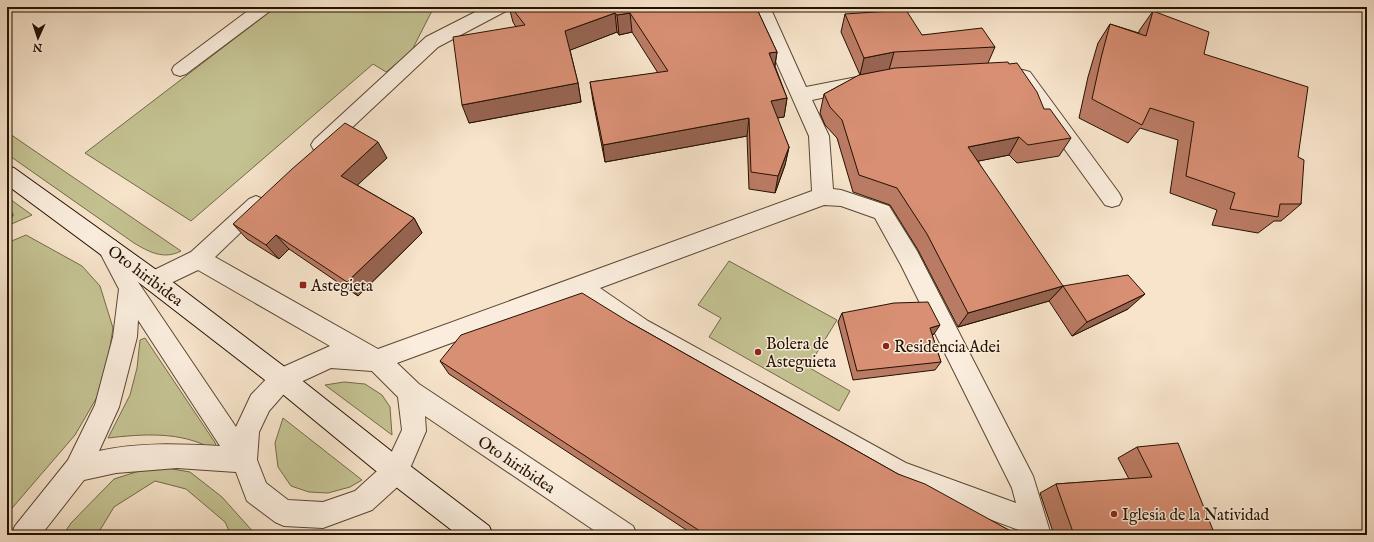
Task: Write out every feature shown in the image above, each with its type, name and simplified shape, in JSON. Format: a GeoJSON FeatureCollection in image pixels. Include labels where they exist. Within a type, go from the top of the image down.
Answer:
{"type":"FeatureCollection","features":[{"type":"Feature","properties":{"kind":"street"},"geometry":{"type":"LineString","coordinates":[[308,157],[432,42],[500,7]]}},
{"type":"Feature","properties":{"kind":"street"},"geometry":{"type":"LineString","coordinates":[[761,7],[819,136],[823,196]]}},
{"type":"Feature","properties":{"kind":"street"},"geometry":{"type":"LineString","coordinates":[[1004,72],[1023,76],[1112,198]]}},
{"type":"Feature","properties":{"kind":"street"},"geometry":{"type":"LineString","coordinates":[[801,95],[881,80]]}},
{"type":"Feature","properties":{"kind":"street","name":"Oto hiribidea"},"geometry":{"type":"LineString","coordinates":[[7,174],[154,281],[282,379],[396,471],[480,535]]}},
{"type":"Feature","properties":{"kind":"street"},"geometry":{"type":"LineString","coordinates":[[154,281],[199,259],[268,194]]}},
{"type":"Feature","properties":{"kind":"street"},"geometry":{"type":"LineString","coordinates":[[244,460],[247,431],[260,403],[282,379],[330,357],[377,360],[823,196],[841,198],[882,212],[909,258],[1024,485],[1036,529]]}},
{"type":"Feature","properties":{"kind":"street"},"geometry":{"type":"LineString","coordinates":[[108,247],[130,289],[244,460],[256,492],[284,513],[323,515],[363,501],[396,471],[414,431],[410,392]]}},
{"type":"Feature","properties":{"kind":"street","name":"Oto hiribidea"},"geometry":{"type":"LineString","coordinates":[[199,259],[288,311],[377,360],[410,392],[624,535]]}},
{"type":"Feature","properties":{"kind":"street"},"geometry":{"type":"LineString","coordinates":[[579,286],[640,328],[899,473],[1036,529]]}},
{"type":"Feature","properties":{"kind":"street"},"geometry":{"type":"LineString","coordinates":[[24,535],[77,470],[107,406],[125,337],[130,289]]}},
{"type":"Feature","properties":{"kind":"street"},"geometry":{"type":"LineString","coordinates":[[77,470],[116,460],[177,456],[244,460]]}},
{"type":"Feature","properties":{"kind":"lane"},"geometry":{"type":"LineString","coordinates":[[180,70],[264,7]]}},
{"type":"Feature","properties":{"kind":"shaded area"},"geometry":{"type":"Polygon","coordinates":[[[276,7],[434,7],[411,52],[386,72],[373,64],[191,221],[85,153],[276,7]]]}},
{"type":"Feature","properties":{"kind":"shaded area"},"geometry":{"type":"Polygon","coordinates":[[[7,132],[181,251],[169,255],[157,254],[134,243],[7,154],[7,132]]]}},
{"type":"Feature","properties":{"kind":"shaded area"},"geometry":{"type":"Polygon","coordinates":[[[7,197],[32,215],[7,226],[7,197]]]}},
{"type":"Feature","properties":{"kind":"shaded area"},"geometry":{"type":"Polygon","coordinates":[[[26,235],[82,266],[100,286],[113,328],[104,385],[75,435],[7,514],[7,243],[26,235]]]}},
{"type":"Feature","properties":{"kind":"shaded area"},"geometry":{"type":"Polygon","coordinates":[[[729,261],[837,320],[808,367],[850,391],[839,411],[709,337],[721,318],[698,305],[729,261]]]}},
{"type":"Feature","properties":{"kind":"shaded area"},"geometry":{"type":"Polygon","coordinates":[[[145,338],[216,444],[212,449],[187,439],[161,435],[108,438],[130,395],[137,368],[140,340],[145,338]]]}},
{"type":"Feature","properties":{"kind":"shaded area"},"geometry":{"type":"Polygon","coordinates":[[[344,382],[365,384],[382,395],[390,407],[392,435],[325,385],[344,382]]]}},
{"type":"Feature","properties":{"kind":"shaded area"},"geometry":{"type":"Polygon","coordinates":[[[283,418],[362,480],[350,487],[328,493],[309,492],[291,486],[278,467],[275,443],[283,418]]]}},
{"type":"Feature","properties":{"kind":"shaded area"},"geometry":{"type":"Polygon","coordinates":[[[155,466],[190,472],[222,497],[256,535],[231,535],[225,522],[186,489],[155,481],[114,507],[97,535],[63,535],[71,523],[114,479],[155,466]]]}},
{"type":"Feature","properties":{"kind":"building"},"geometry":{"type":"Polygon","coordinates":[[[511,7],[756,7],[777,52],[769,53],[787,98],[771,101],[789,147],[778,176],[751,172],[749,118],[603,145],[590,82],[668,71],[630,13],[617,15],[615,13],[565,31],[578,83],[462,105],[453,37],[525,25],[511,7]]]}},
{"type":"Feature","properties":{"kind":"building"},"geometry":{"type":"Polygon","coordinates":[[[906,10],[922,35],[982,28],[995,47],[894,52],[864,58],[845,14],[906,10]]]}},
{"type":"Feature","properties":{"kind":"building"},"geometry":{"type":"Polygon","coordinates":[[[1153,11],[1209,32],[1204,54],[1308,87],[1298,157],[1304,160],[1301,204],[1280,204],[1278,217],[1230,209],[1235,193],[1186,176],[1194,122],[1150,108],[1142,125],[1092,99],[1110,24],[1146,36],[1153,11]]]}},
{"type":"Feature","properties":{"kind":"building"},"geometry":{"type":"Polygon","coordinates":[[[1008,62],[1009,64],[1017,63],[1037,92],[1044,109],[1050,109],[1071,138],[1028,145],[1019,137],[968,147],[1063,286],[968,313],[927,234],[897,188],[859,175],[842,120],[830,107],[824,94],[859,75],[895,68],[1008,62]]]}},
{"type":"Feature","properties":{"kind":"building"},"geometry":{"type":"Polygon","coordinates":[[[345,123],[378,142],[341,176],[414,218],[347,282],[276,235],[266,245],[233,224],[292,169],[345,123]]]}},
{"type":"Feature","properties":{"kind":"building"},"geometry":{"type":"Polygon","coordinates":[[[1128,275],[1145,294],[1087,322],[1063,286],[1128,275]]]}},
{"type":"Feature","properties":{"kind":"building"},"geometry":{"type":"Polygon","coordinates":[[[582,293],[629,322],[898,474],[925,484],[1018,535],[706,535],[440,361],[461,335],[582,293]]]}},
{"type":"Feature","properties":{"kind":"building","name":"Residencia Adei"},"geometry":{"type":"Polygon","coordinates":[[[928,302],[940,325],[930,328],[941,362],[857,371],[842,313],[894,303],[928,302]]]}},
{"type":"Feature","properties":{"kind":"building","name":"Iglesia de la Natividad"},"geometry":{"type":"Polygon","coordinates":[[[1178,443],[1215,535],[1074,535],[1056,484],[1152,477],[1137,447],[1178,443]]]}},
{"type":"Feature","properties":{"kind":"place","name":"Astegieta"},"geometry":{"type":"Point","coordinates":[303,285]}},
{"type":"Feature","properties":{"kind":"place","name":"Residencia Adei"},"geometry":{"type":"Point","coordinates":[886,346]}},
{"type":"Feature","properties":{"kind":"place","name":"Bolera de Asteguieta"},"geometry":{"type":"Point","coordinates":[758,352]}},
{"type":"Feature","properties":{"kind":"place","name":"Iglesia de la Natividad"},"geometry":{"type":"Point","coordinates":[1114,514]}}]}
